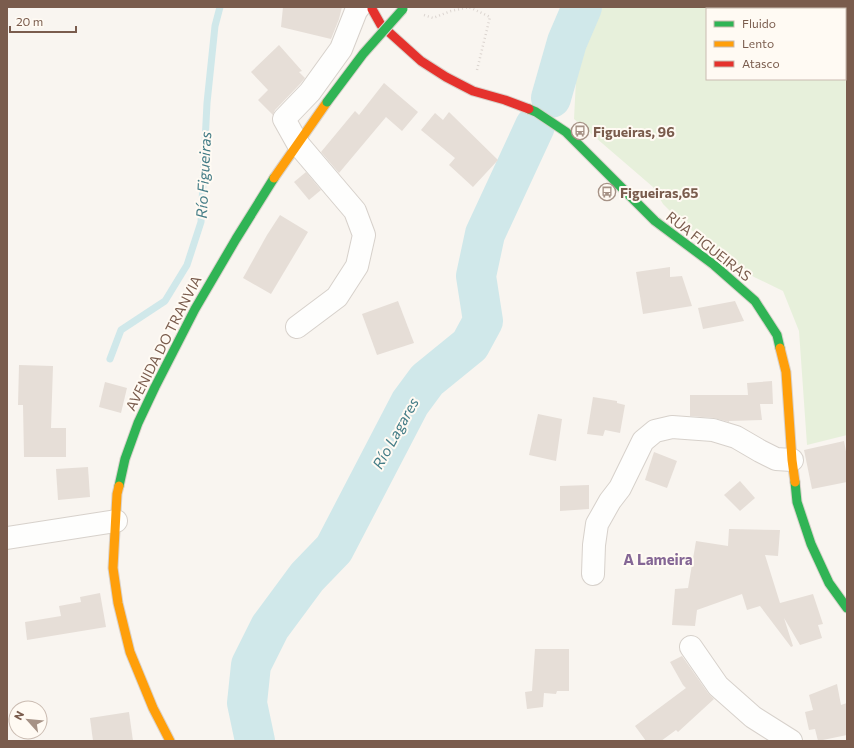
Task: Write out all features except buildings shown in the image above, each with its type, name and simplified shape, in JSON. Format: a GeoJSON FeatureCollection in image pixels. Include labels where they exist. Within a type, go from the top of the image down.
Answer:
{"type":"FeatureCollection","features":[{"type":"Feature","properties":{"kind":"main road","name":"RÚA FIGUEIRAS"},"geometry":{"type":"LineString","coordinates":[[372,7],[381,26],[421,61],[446,77],[473,91],[504,100],[536,112],[566,132],[655,221],[714,265],[755,301],[777,335],[786,372],[792,460],[797,502],[811,544],[829,582],[847,608]]}},
{"type":"Feature","properties":{"kind":"main road","name":"AVENIDA DO TRANVIA"},"geometry":{"type":"LineString","coordinates":[[170,741],[153,708],[130,652],[120,610],[113,568],[117,494],[125,460],[138,423],[155,387],[195,309],[236,239],[278,171],[327,102],[363,54],[404,8]]}},
{"type":"Feature","properties":{"kind":"street"},"geometry":{"type":"LineString","coordinates":[[297,327],[337,297],[357,266],[364,235],[355,211],[298,144],[284,120],[310,92],[341,49],[359,7]]}},
{"type":"Feature","properties":{"kind":"street"},"geometry":{"type":"LineString","coordinates":[[593,574],[594,545],[597,524],[610,501],[620,488],[644,441],[655,431],[672,427],[713,430],[736,437],[776,459],[792,460]]}},
{"type":"Feature","properties":{"kind":"street"},"geometry":{"type":"LineString","coordinates":[[7,538],[116,521]]}},
{"type":"Feature","properties":{"kind":"street"},"geometry":{"type":"LineString","coordinates":[[691,647],[718,686],[753,716],[791,741]]}},
{"type":"Feature","properties":{"kind":"path"},"geometry":{"type":"LineString","coordinates":[[421,14],[432,18],[451,11],[469,7],[490,17],[477,72],[467,88]]}},
{"type":"Feature","properties":{"kind":"green space"},"geometry":{"type":"Polygon","coordinates":[[[594,7],[847,7],[847,435],[807,445],[799,331],[783,291],[754,277],[682,223],[663,204],[653,187],[574,119],[577,60],[585,27],[594,7]]]}},
{"type":"Feature","properties":{"kind":"waterway","name":"Río Figueiras"},"geometry":{"type":"LineString","coordinates":[[110,359],[121,330],[165,301],[187,265],[201,222],[207,103],[215,26],[220,7]]}},
{"type":"Feature","properties":{"kind":"waterway","name":"Río Lagares"},"geometry":{"type":"LineString","coordinates":[[551,98],[567,42],[582,7]]}},
{"type":"Feature","properties":{"kind":"waterway","name":"Río Lagares"},"geometry":{"type":"LineString","coordinates":[[255,741],[247,703],[251,665],[270,627],[307,577],[334,549],[410,403],[427,380],[470,345],[483,321],[476,276],[485,234],[535,126]]}},
{"type":"Feature","properties":{"kind":"traffic: fast"},"geometry":{"type":"LineString","coordinates":[[327,102],[363,54],[403,9]]}},
{"type":"Feature","properties":{"kind":"traffic: fast"},"geometry":{"type":"LineString","coordinates":[[529,109],[566,132],[655,221],[714,265],[755,301],[777,335],[780,348]]}},
{"type":"Feature","properties":{"kind":"traffic: fast"},"geometry":{"type":"LineString","coordinates":[[119,486],[125,459],[138,423],[155,387],[195,309],[274,178]]}},
{"type":"Feature","properties":{"kind":"traffic: fast"},"geometry":{"type":"LineString","coordinates":[[795,482],[797,502],[811,544],[829,583],[847,608]]}},
{"type":"Feature","properties":{"kind":"traffic: slow"},"geometry":{"type":"LineString","coordinates":[[274,178],[327,102]]}},
{"type":"Feature","properties":{"kind":"traffic: slow"},"geometry":{"type":"LineString","coordinates":[[780,348],[786,372],[795,482]]}},
{"type":"Feature","properties":{"kind":"traffic: slow"},"geometry":{"type":"LineString","coordinates":[[119,486],[117,494],[113,568],[118,603],[130,652],[153,708],[170,741]]}},
{"type":"Feature","properties":{"kind":"traffic: jam"},"geometry":{"type":"LineString","coordinates":[[372,7],[381,25],[421,61],[446,77],[473,91],[505,100],[529,109]]}},
{"type":"Feature","properties":{"kind":"place","name":"Figueiras, 96"},"geometry":{"type":"Point","coordinates":[580,131]}},
{"type":"Feature","properties":{"kind":"place","name":"Figueiras,65"},"geometry":{"type":"Point","coordinates":[607,192]}},
{"type":"Feature","properties":{"kind":"district","name":"A Lameira"},"geometry":{"type":"Point","coordinates":[658,559]}}]}
